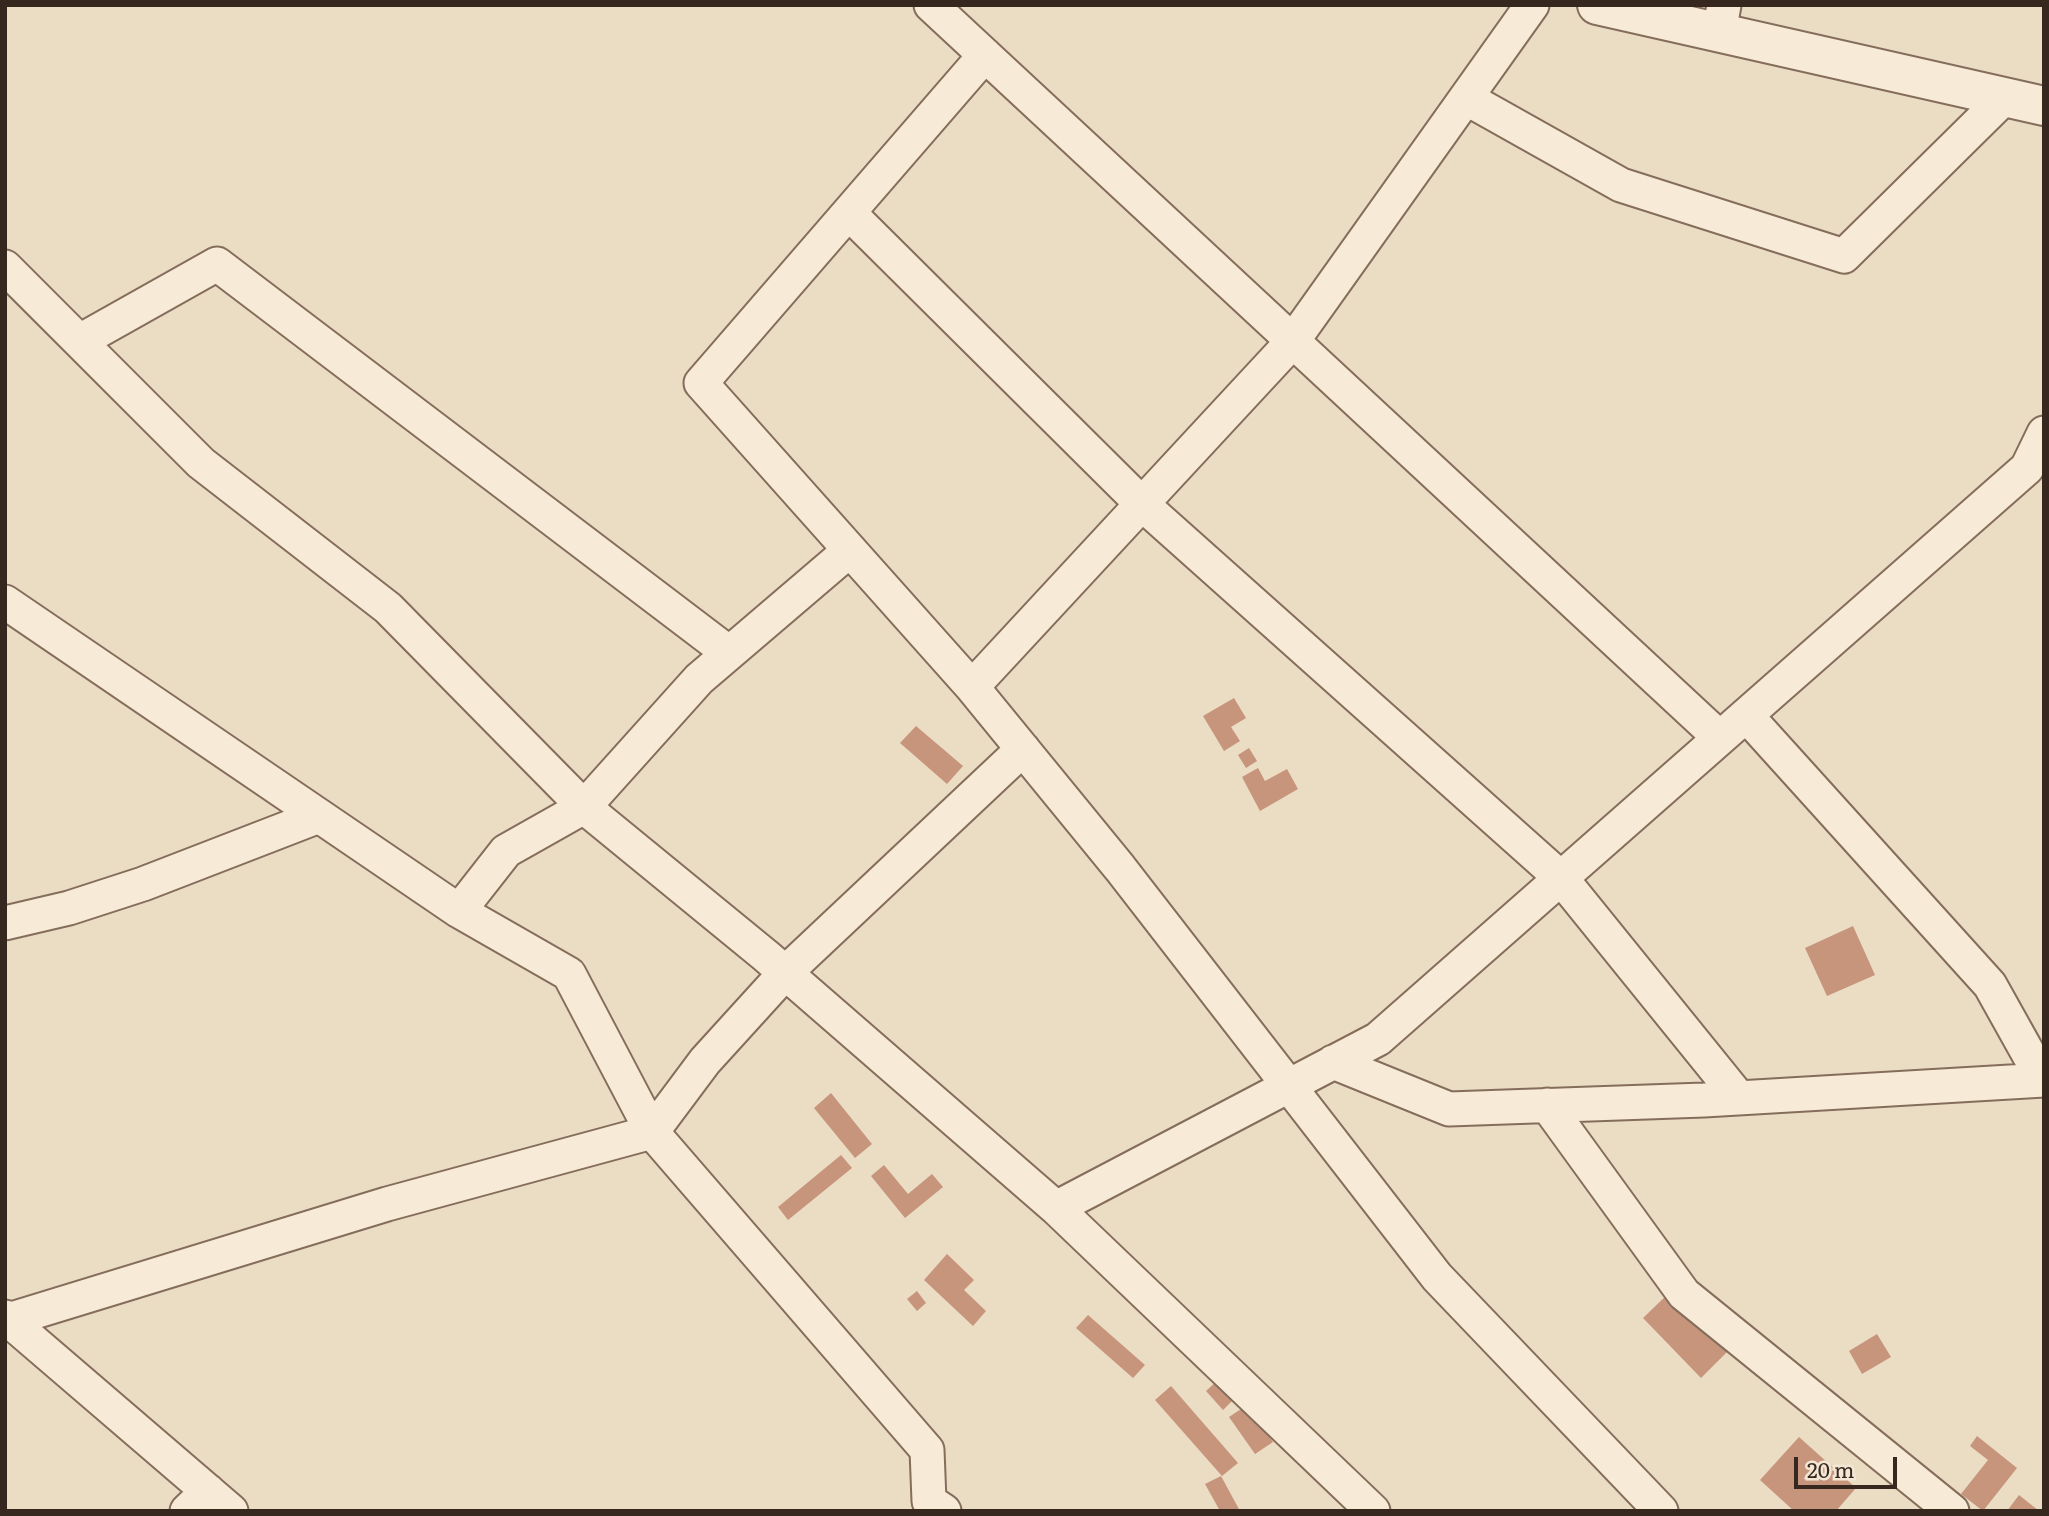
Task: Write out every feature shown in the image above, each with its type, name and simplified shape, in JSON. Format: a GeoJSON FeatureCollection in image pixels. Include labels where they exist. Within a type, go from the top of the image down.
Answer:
{"type":"FeatureCollection","features":[{"type":"Feature","properties":{"kind":"street"},"geometry":{"type":"LineString","coordinates":[[931,5],[1720,738]]}},
{"type":"Feature","properties":{"kind":"street"},"geometry":{"type":"LineString","coordinates":[[972,687],[1292,342],[1532,5]]}},
{"type":"Feature","properties":{"kind":"street"},"geometry":{"type":"LineString","coordinates":[[1597,5],[1721,19],[2044,106]]}},
{"type":"Feature","properties":{"kind":"street"},"geometry":{"type":"LineString","coordinates":[[985,55],[701,383],[972,687],[1120,868],[1437,1276],[1661,1511]]}},
{"type":"Feature","properties":{"kind":"street"},"geometry":{"type":"LineString","coordinates":[[1466,98],[1621,185],[1844,256],[2005,97]]}},
{"type":"Feature","properties":{"kind":"street"},"geometry":{"type":"LineString","coordinates":[[849,213],[1142,503],[1561,878],[1739,1098]]}},
{"type":"Feature","properties":{"kind":"street"},"geometry":{"type":"LineString","coordinates":[[80,341],[218,264],[729,653]]}},
{"type":"Feature","properties":{"kind":"street"},"geometry":{"type":"LineString","coordinates":[[5,267],[201,463],[388,608],[584,807],[785,973],[1056,1208],[1373,1511]]}},
{"type":"Feature","properties":{"kind":"street"},"geometry":{"type":"LineString","coordinates":[[1056,1208],[1378,1038],[2027,468],[2044,433]]}},
{"type":"Feature","properties":{"kind":"street"},"geometry":{"type":"LineString","coordinates":[[459,911],[506,850],[584,807],[699,678],[850,550]]}},
{"type":"Feature","properties":{"kind":"street"},"geometry":{"type":"LineString","coordinates":[[5,602],[459,911],[569,974],[652,1132],[927,1450],[930,1508]]}},
{"type":"Feature","properties":{"kind":"street"},"geometry":{"type":"LineString","coordinates":[[1333,1062],[1449,1109],[1739,1098],[2043,1080],[1990,985],[1746,715]]}},
{"type":"Feature","properties":{"kind":"street"},"geometry":{"type":"LineString","coordinates":[[6,1319],[387,1204],[652,1132],[705,1062],[785,973],[1023,749]]}},
{"type":"Feature","properties":{"kind":"street"},"geometry":{"type":"LineString","coordinates":[[5,923],[69,908],[143,884],[318,816]]}},
{"type":"Feature","properties":{"kind":"street"},"geometry":{"type":"LineString","coordinates":[[1548,1105],[1684,1294],[1952,1511]]}},
{"type":"Feature","properties":{"kind":"street"},"geometry":{"type":"LineString","coordinates":[[6,1319],[209,1504]]}},
{"type":"Feature","properties":{"kind":"building"},"geometry":{"type":"Polygon","coordinates":[[[1234,698],[1246,718],[1231,727],[1240,741],[1224,751],[1203,716],[1234,698]]]}},
{"type":"Feature","properties":{"kind":"building"},"geometry":{"type":"Polygon","coordinates":[[[916,726],[963,766],[947,784],[900,743],[916,726]]]}},
{"type":"Feature","properties":{"kind":"building"},"geometry":{"type":"Polygon","coordinates":[[[1249,748],[1257,761],[1246,768],[1238,755],[1249,748]]]}},
{"type":"Feature","properties":{"kind":"building"},"geometry":{"type":"Polygon","coordinates":[[[1258,768],[1265,781],[1287,769],[1298,789],[1260,811],[1242,777],[1258,768]]]}},
{"type":"Feature","properties":{"kind":"building"},"geometry":{"type":"Polygon","coordinates":[[[1853,926],[1875,975],[1827,996],[1805,948],[1853,926]]]}},
{"type":"Feature","properties":{"kind":"building"},"geometry":{"type":"Polygon","coordinates":[[[831,1093],[872,1144],[855,1158],[814,1108],[831,1093]]]}},
{"type":"Feature","properties":{"kind":"building"},"geometry":{"type":"Polygon","coordinates":[[[841,1155],[852,1168],[788,1220],[778,1207],[841,1155]]]}},
{"type":"Feature","properties":{"kind":"building"},"geometry":{"type":"Polygon","coordinates":[[[884,1165],[908,1194],[932,1174],[943,1187],[905,1218],[871,1176],[884,1165]]]}},
{"type":"Feature","properties":{"kind":"building"},"geometry":{"type":"Polygon","coordinates":[[[947,1254],[974,1280],[964,1290],[986,1311],[973,1326],[924,1280],[947,1254]]]}},
{"type":"Feature","properties":{"kind":"building"},"geometry":{"type":"Polygon","coordinates":[[[917,1291],[926,1303],[917,1311],[907,1299],[917,1291]]]}},
{"type":"Feature","properties":{"kind":"building"},"geometry":{"type":"Polygon","coordinates":[[[1670,1292],[1728,1351],[1701,1378],[1643,1318],[1670,1292]]]}},
{"type":"Feature","properties":{"kind":"building"},"geometry":{"type":"Polygon","coordinates":[[[1088,1315],[1145,1365],[1133,1378],[1076,1328],[1088,1315]]]}},
{"type":"Feature","properties":{"kind":"building"},"geometry":{"type":"Polygon","coordinates":[[[1877,1334],[1891,1357],[1862,1374],[1849,1351],[1877,1334]]]}},
{"type":"Feature","properties":{"kind":"building"},"geometry":{"type":"Polygon","coordinates":[[[1219,1379],[1236,1397],[1223,1410],[1206,1391],[1219,1379]]]}},
{"type":"Feature","properties":{"kind":"building"},"geometry":{"type":"Polygon","coordinates":[[[1171,1386],[1238,1463],[1222,1476],[1155,1400],[1171,1386]]]}},
{"type":"Feature","properties":{"kind":"building"},"geometry":{"type":"Polygon","coordinates":[[[1247,1405],[1273,1442],[1255,1454],[1229,1417],[1247,1405]]]}},
{"type":"Feature","properties":{"kind":"building"},"geometry":{"type":"Polygon","coordinates":[[[1977,1436],[2017,1468],[1983,1511],[1961,1494],[1988,1460],[1970,1446],[1977,1436]]]}},
{"type":"Feature","properties":{"kind":"building"},"geometry":{"type":"Polygon","coordinates":[[[1799,1437],[1856,1488],[1836,1511],[1794,1511],[1760,1480],[1799,1437]]]}},
{"type":"Feature","properties":{"kind":"building"},"geometry":{"type":"Polygon","coordinates":[[[1221,1476],[1240,1511],[1220,1511],[1205,1484],[1221,1476]]]}},
{"type":"Feature","properties":{"kind":"building"},"geometry":{"type":"Polygon","coordinates":[[[2019,1495],[2039,1511],[2007,1511],[2019,1495]]]}}]}
